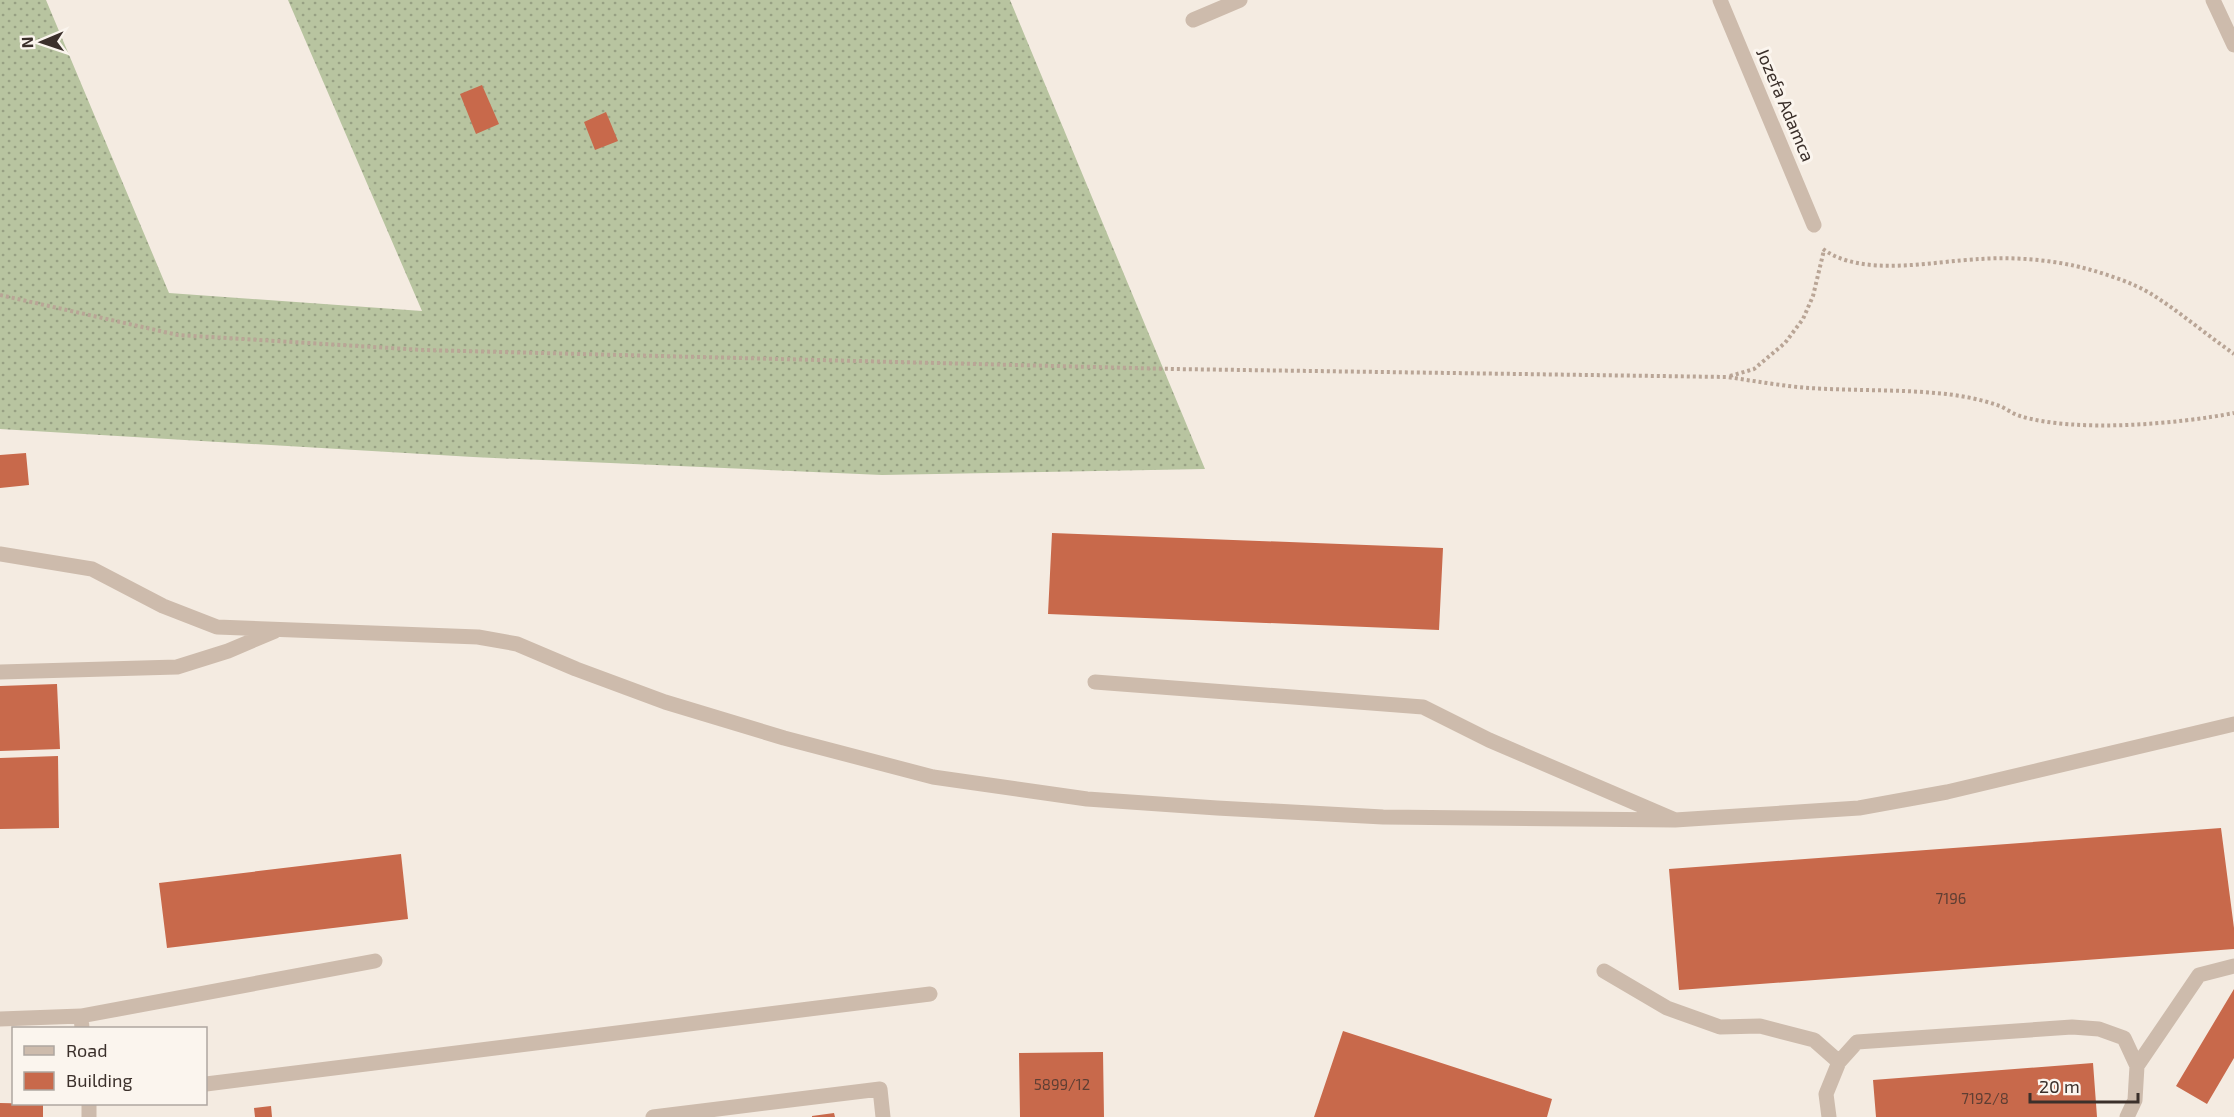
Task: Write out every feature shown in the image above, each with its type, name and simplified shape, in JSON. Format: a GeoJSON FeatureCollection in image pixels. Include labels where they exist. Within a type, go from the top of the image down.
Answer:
{"type":"FeatureCollection","features":[{"type":"Feature","properties":{"kind":"street"},"geometry":{"type":"LineString","coordinates":[[1193,20],[1240,0]]}},
{"type":"Feature","properties":{"kind":"street","name":"Jozefa Adamca"},"geometry":{"type":"LineString","coordinates":[[1720,0],[1814,225]]}},
{"type":"Feature","properties":{"kind":"street"},"geometry":{"type":"LineString","coordinates":[[2212,0],[2234,45]]}},
{"type":"Feature","properties":{"kind":"street"},"geometry":{"type":"LineString","coordinates":[[0,554],[92,569],[163,606],[217,627],[478,637],[517,644],[665,702],[784,738],[933,777],[1087,799],[1383,817],[1675,820],[1859,808],[1947,792],[2234,724]]}},
{"type":"Feature","properties":{"kind":"street"},"geometry":{"type":"LineString","coordinates":[[0,672],[177,667],[228,651],[279,629]]}},
{"type":"Feature","properties":{"kind":"street"},"geometry":{"type":"LineString","coordinates":[[1095,682],[1423,706],[1489,740],[1675,820]]}},
{"type":"Feature","properties":{"kind":"street"},"geometry":{"type":"LineString","coordinates":[[0,1019],[82,1022],[375,961]]}},
{"type":"Feature","properties":{"kind":"street"},"geometry":{"type":"LineString","coordinates":[[2137,1066],[2199,975],[2234,966]]}},
{"type":"Feature","properties":{"kind":"street"},"geometry":{"type":"LineString","coordinates":[[1604,971],[1667,1008],[1720,1027],[1760,1026],[1814,1040],[1839,1062]]}},
{"type":"Feature","properties":{"kind":"street"},"geometry":{"type":"LineString","coordinates":[[207,1084],[930,994]]}},
{"type":"Feature","properties":{"kind":"street"},"geometry":{"type":"LineString","coordinates":[[1829,1117],[1826,1094],[1839,1062],[1857,1042],[2072,1027],[2099,1029],[2124,1038],[2137,1066],[2135,1100],[2127,1117]]}},
{"type":"Feature","properties":{"kind":"street"},"geometry":{"type":"LineString","coordinates":[[653,1117],[880,1089],[883,1117]]}},
{"type":"Feature","properties":{"kind":"path"},"geometry":{"type":"LineString","coordinates":[[1728,377],[1754,369],[1785,343],[1803,320],[1813,296],[1824,250],[1814,225]]}},
{"type":"Feature","properties":{"kind":"path"},"geometry":{"type":"LineString","coordinates":[[1824,250],[1862,265],[1914,265],[1979,259],[2024,259],[2090,270],[2151,293],[2234,354]]}},
{"type":"Feature","properties":{"kind":"path"},"geometry":{"type":"LineString","coordinates":[[0,295],[178,335],[423,350],[1174,369],[1728,377],[1808,388],[1948,394],[2001,407],[2019,416],[2050,422],[2125,424],[2200,420],[2234,413]]}},
{"type":"Feature","properties":{"kind":"green space"},"geometry":{"type":"Polygon","coordinates":[[[0,0],[46,0],[169,293],[422,311],[288,0],[1010,0],[1205,469],[882,475],[473,457],[0,429],[0,0]]]}},
{"type":"Feature","properties":{"kind":"building"},"geometry":{"type":"Polygon","coordinates":[[[482,85],[499,124],[476,134],[460,94],[482,85]]]}},
{"type":"Feature","properties":{"kind":"building"},"geometry":{"type":"Polygon","coordinates":[[[606,112],[618,141],[595,150],[584,122],[606,112]]]}},
{"type":"Feature","properties":{"kind":"building"},"geometry":{"type":"Polygon","coordinates":[[[26,453],[29,485],[0,488],[0,455],[26,453]]]}},
{"type":"Feature","properties":{"kind":"building"},"geometry":{"type":"Polygon","coordinates":[[[1052,533],[1443,548],[1439,630],[1048,614],[1052,533]]]}},
{"type":"Feature","properties":{"kind":"building"},"geometry":{"type":"Polygon","coordinates":[[[57,684],[60,749],[0,751],[0,686],[57,684]]]}},
{"type":"Feature","properties":{"kind":"building"},"geometry":{"type":"Polygon","coordinates":[[[58,756],[59,828],[0,829],[0,758],[58,756]]]}},
{"type":"Feature","properties":{"kind":"building"},"geometry":{"type":"Polygon","coordinates":[[[2221,828],[2234,928],[2234,949],[1679,990],[1669,869],[2221,828]]]}},
{"type":"Feature","properties":{"kind":"building"},"geometry":{"type":"Polygon","coordinates":[[[401,854],[408,919],[167,948],[159,883],[401,854]]]}},
{"type":"Feature","properties":{"kind":"building"},"geometry":{"type":"Polygon","coordinates":[[[2234,989],[2234,1058],[2207,1104],[2176,1086],[2234,989]]]}},
{"type":"Feature","properties":{"kind":"building"},"geometry":{"type":"Polygon","coordinates":[[[1343,1031],[1552,1099],[1547,1117],[1314,1117],[1343,1031]]]}},
{"type":"Feature","properties":{"kind":"building"},"geometry":{"type":"Polygon","coordinates":[[[1103,1052],[1104,1117],[1020,1117],[1019,1053],[1103,1052]]]}},
{"type":"Feature","properties":{"kind":"building"},"geometry":{"type":"Polygon","coordinates":[[[2093,1063],[2097,1117],[1876,1117],[1873,1080],[2093,1063]]]}},
{"type":"Feature","properties":{"kind":"building"},"geometry":{"type":"Polygon","coordinates":[[[0,1103],[43,1105],[43,1117],[0,1117],[0,1103]]]}},
{"type":"Feature","properties":{"kind":"building"},"geometry":{"type":"Polygon","coordinates":[[[271,1106],[272,1117],[255,1117],[254,1108],[271,1106]]]}},
{"type":"Feature","properties":{"kind":"building"},"geometry":{"type":"Polygon","coordinates":[[[834,1113],[835,1117],[812,1117],[812,1116],[834,1113]]]}}]}
